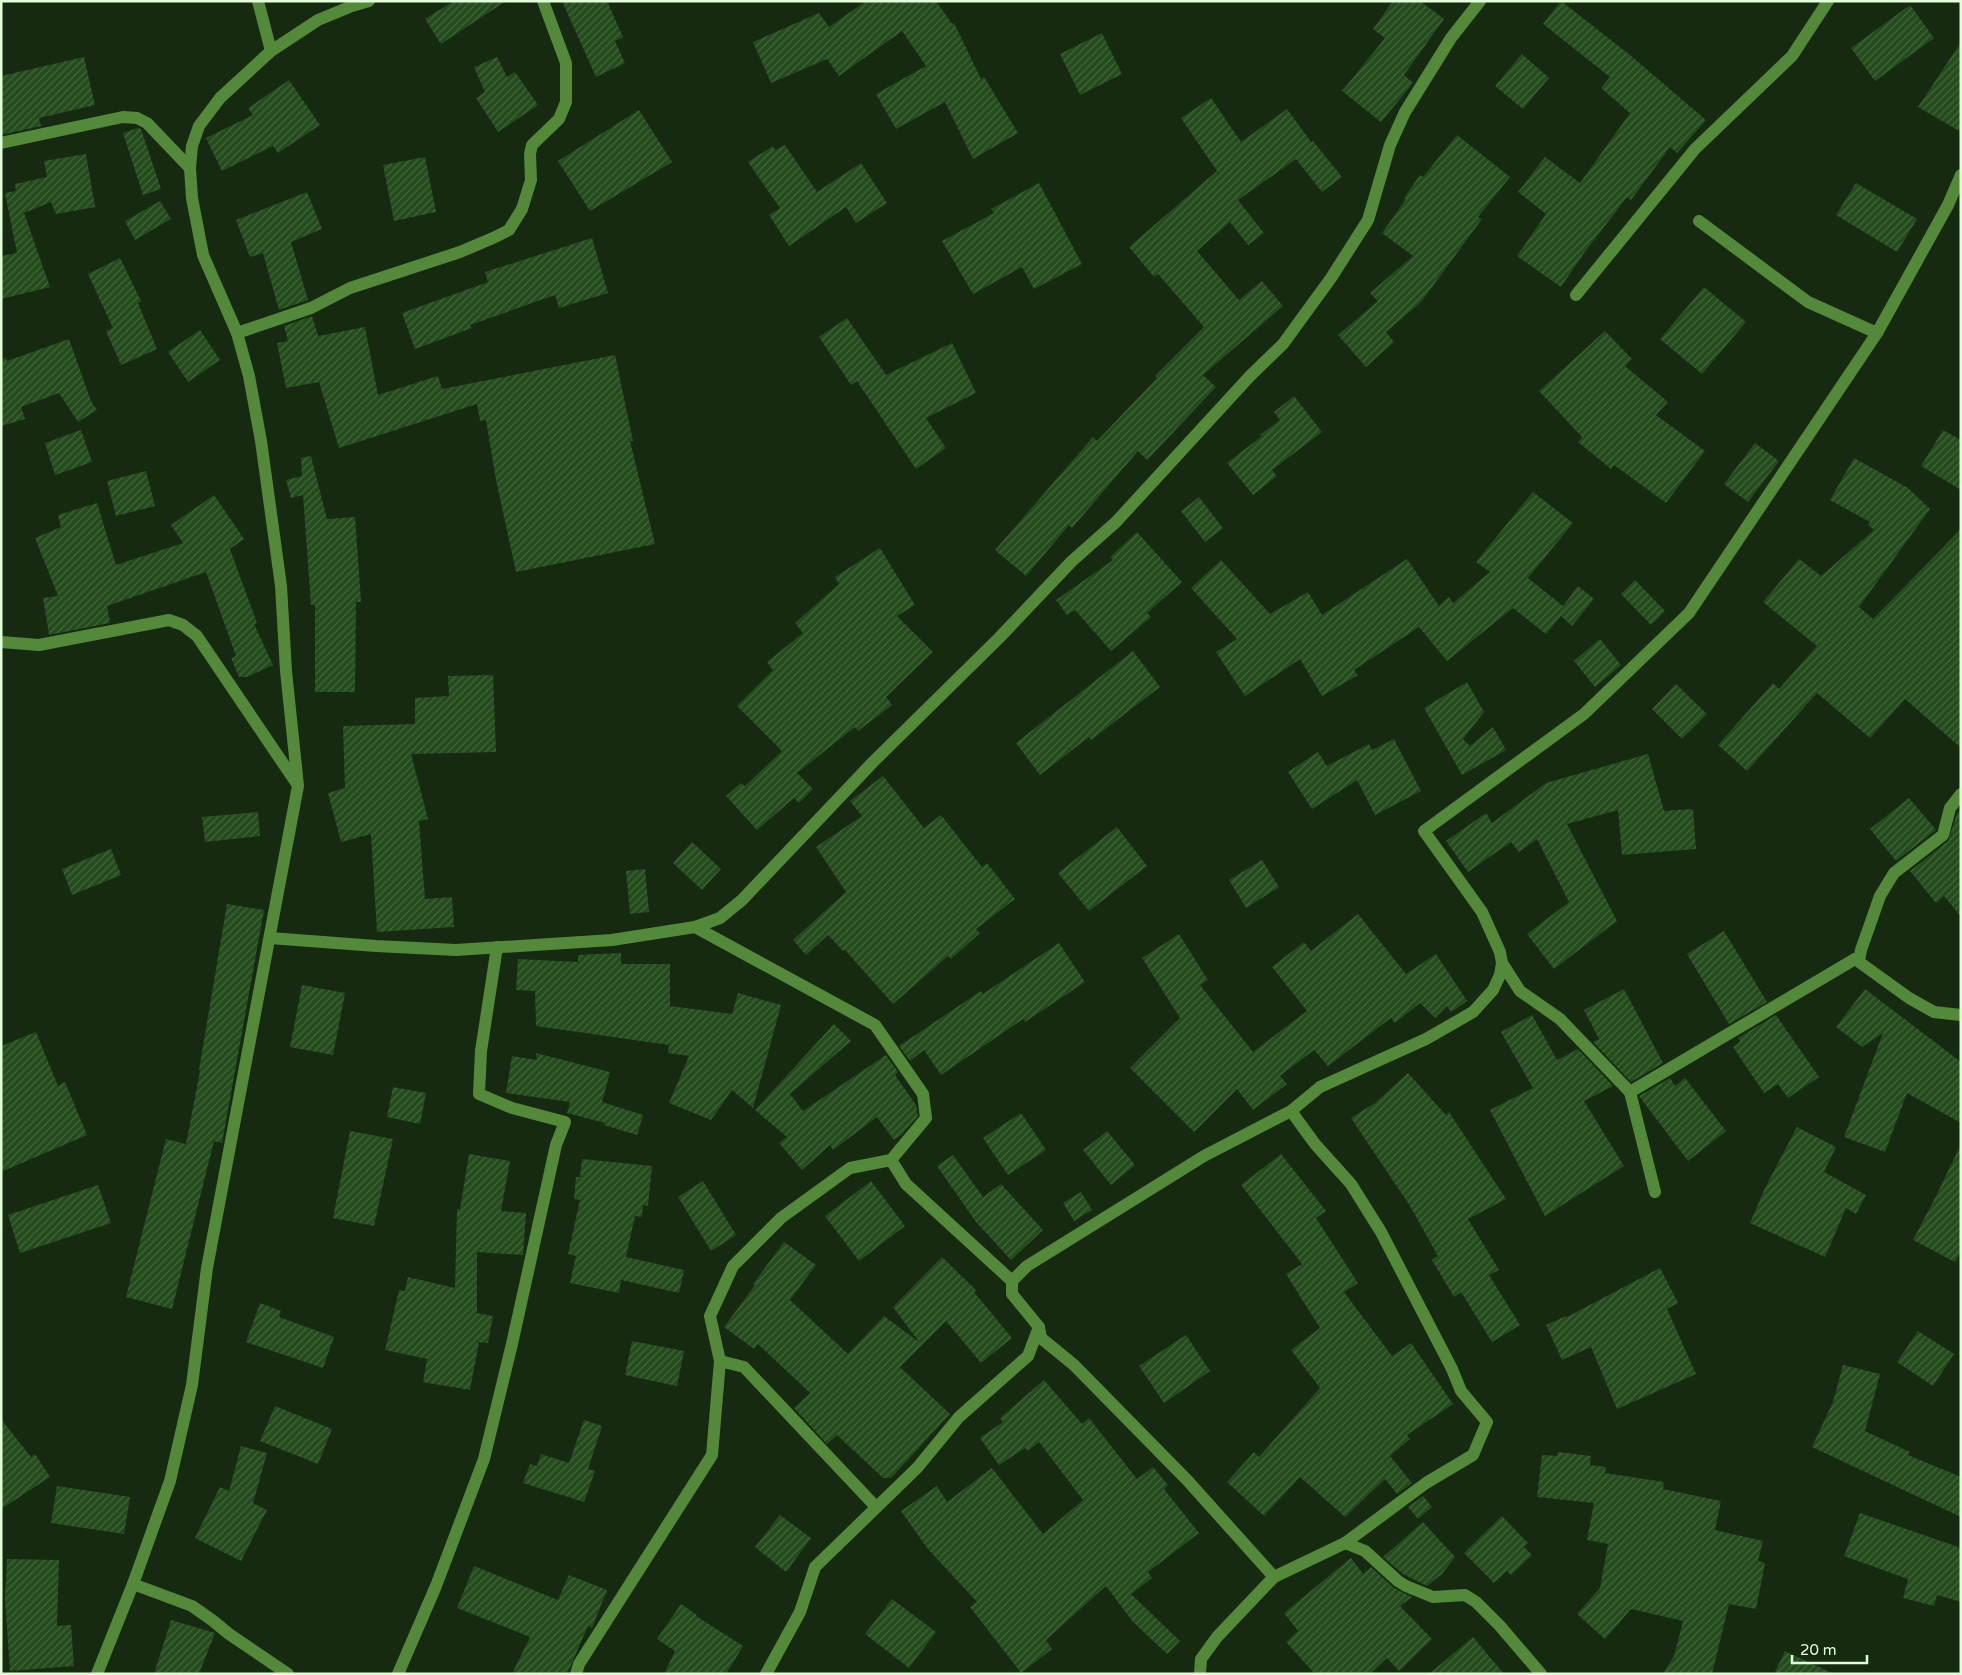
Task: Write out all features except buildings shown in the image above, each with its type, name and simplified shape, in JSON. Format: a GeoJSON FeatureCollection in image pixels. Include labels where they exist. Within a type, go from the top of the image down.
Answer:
{"type":"FeatureCollection","features":[{"type":"Feature","properties":{"kind":"street"},"geometry":{"type":"LineString","coordinates":[[258,1],[271,51]]}},
{"type":"Feature","properties":{"kind":"street"},"geometry":{"type":"LineString","coordinates":[[97,1674],[133,1584],[170,1481],[192,1385],[207,1268],[298,786],[286,671],[280,586],[264,461],[249,376],[238,333],[203,255],[192,198],[190,168],[192,146],[199,126],[220,98],[271,51],[318,20],[369,1]]}},
{"type":"Feature","properties":{"kind":"street"},"geometry":{"type":"LineString","coordinates":[[238,333],[311,308],[350,288],[460,252],[509,230],[522,209],[531,180],[530,154],[532,145],[558,119],[566,102],[566,63],[543,1]]}},
{"type":"Feature","properties":{"kind":"street"},"geometry":{"type":"LineString","coordinates":[[270,938],[456,950],[612,940],[695,927],[720,918],[742,900],[873,762],[999,638],[1072,561],[1116,522],[1243,382],[1283,344],[1331,278],[1368,220],[1390,144],[1405,112],[1451,38],[1480,1]]}},
{"type":"Feature","properties":{"kind":"street"},"geometry":{"type":"LineString","coordinates":[[1576,295],[1695,149],[1792,56],[1828,1]]}},
{"type":"Feature","properties":{"kind":"street"},"geometry":{"type":"LineString","coordinates":[[1,143],[123,117],[137,118],[147,123],[190,168]]}},
{"type":"Feature","properties":{"kind":"street"},"geometry":{"type":"LineString","coordinates":[[1274,1577],[1188,1482],[1074,1365],[1041,1338],[1039,1327],[1012,1294],[1012,1281],[1027,1266],[1042,1256],[1204,1156],[1291,1112],[1320,1087],[1426,1039],[1473,1012],[1493,990],[1500,976],[1502,963],[1500,952],[1482,912],[1424,831],[1584,714],[1689,614],[1877,333],[1948,205],[1961,175]]}},
{"type":"Feature","properties":{"kind":"street"},"geometry":{"type":"LineString","coordinates":[[1699,221],[1808,302],[1877,333]]}},
{"type":"Feature","properties":{"kind":"street"},"geometry":{"type":"LineString","coordinates":[[1,642],[38,645],[169,620],[184,625],[197,636],[298,786]]}},
{"type":"Feature","properties":{"kind":"street"},"geometry":{"type":"LineString","coordinates":[[1630,1092],[1855,959],[1859,960],[1860,950],[1880,896],[1894,873],[1943,835],[1950,808],[1961,794]]}},
{"type":"Feature","properties":{"kind":"street"},"geometry":{"type":"LineString","coordinates":[[576,1674],[579,1664],[712,1455],[720,1360],[710,1316],[734,1266],[781,1218],[850,1168],[891,1160],[926,1118],[922,1094],[875,1025],[695,927]]}},
{"type":"Feature","properties":{"kind":"street"},"geometry":{"type":"LineString","coordinates":[[398,1674],[436,1586],[484,1459],[512,1344],[556,1145],[565,1122],[512,1108],[480,1094],[481,1051],[497,947]]}},
{"type":"Feature","properties":{"kind":"street"},"geometry":{"type":"LineString","coordinates":[[1855,959],[1909,998],[1934,1012],[1961,1015]]}},
{"type":"Feature","properties":{"kind":"street"},"geometry":{"type":"LineString","coordinates":[[1502,963],[1520,991],[1560,1019],[1630,1092],[1655,1192]]}},
{"type":"Feature","properties":{"kind":"street"},"geometry":{"type":"LineString","coordinates":[[1200,1674],[1201,1659],[1217,1637],[1274,1577],[1345,1543],[1426,1483],[1473,1455],[1487,1422],[1461,1391],[1452,1369],[1381,1232],[1350,1184],[1291,1112]]}},
{"type":"Feature","properties":{"kind":"street"},"geometry":{"type":"LineString","coordinates":[[891,1160],[906,1184],[1012,1281]]}},
{"type":"Feature","properties":{"kind":"street"},"geometry":{"type":"LineString","coordinates":[[766,1674],[800,1612],[815,1566],[917,1468],[959,1417],[1028,1356],[1039,1327]]}},
{"type":"Feature","properties":{"kind":"street"},"geometry":{"type":"LineString","coordinates":[[720,1360],[744,1367],[876,1506]]}},
{"type":"Feature","properties":{"kind":"street"},"geometry":{"type":"LineString","coordinates":[[1345,1543],[1365,1551],[1398,1582],[1406,1586],[1433,1597],[1465,1595],[1476,1602],[1500,1626],[1541,1674]]}},
{"type":"Feature","properties":{"kind":"street"},"geometry":{"type":"LineString","coordinates":[[133,1584],[192,1606],[288,1674]]}}]}
